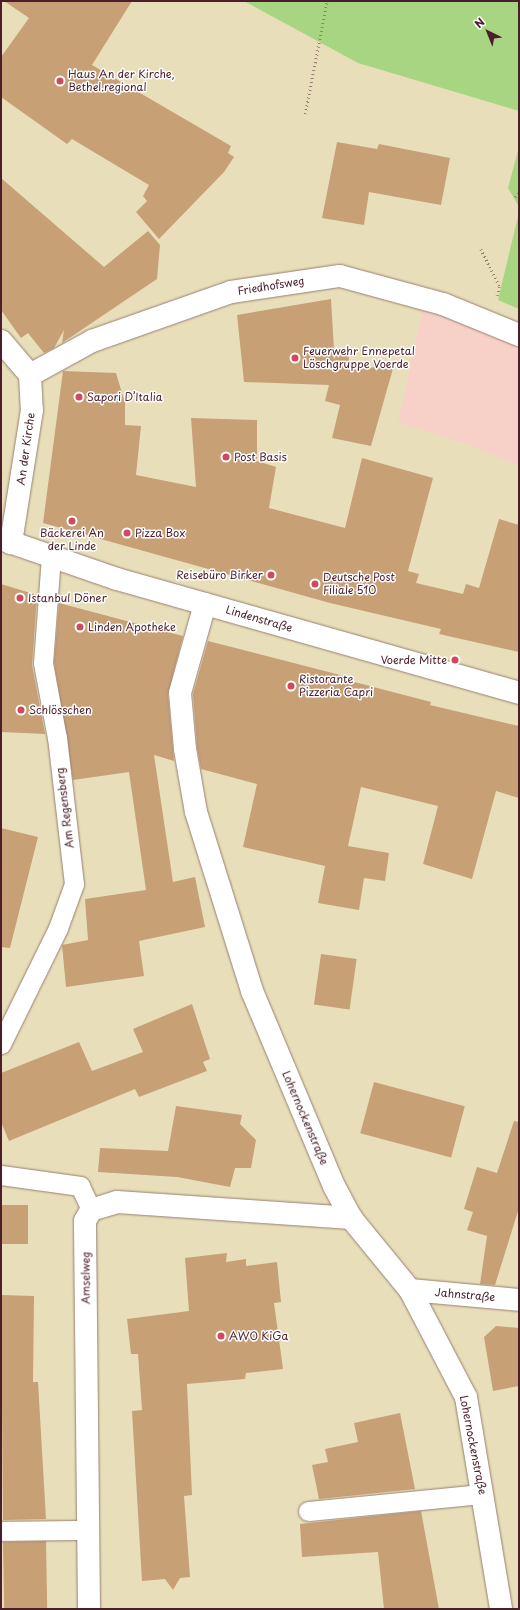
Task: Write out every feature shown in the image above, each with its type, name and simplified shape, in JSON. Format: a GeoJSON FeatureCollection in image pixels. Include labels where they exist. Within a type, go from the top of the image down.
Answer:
{"type":"FeatureCollection","features":[{"type":"Feature","properties":{"kind":"street","name":"Friedhofsweg"},"geometry":{"type":"LineString","coordinates":[[30,375],[92,341],[131,325],[231,292],[340,276],[443,304],[519,335]]}},
{"type":"Feature","properties":{"kind":"street"},"geometry":{"type":"LineString","coordinates":[[1,341],[30,375]]}},
{"type":"Feature","properties":{"kind":"street","name":"An der Kirche"},"geometry":{"type":"LineString","coordinates":[[6,541],[32,410],[30,375]]}},
{"type":"Feature","properties":{"kind":"street","name":"Lindenstraße"},"geometry":{"type":"LineString","coordinates":[[6,541],[52,557],[205,604],[519,693]]}},
{"type":"Feature","properties":{"kind":"street","name":"Lohernockenstraße"},"geometry":{"type":"LineString","coordinates":[[205,604],[180,693],[184,749],[196,812],[252,991],[334,1186],[351,1218],[410,1290],[466,1397],[501,1609]]}},
{"type":"Feature","properties":{"kind":"street"},"geometry":{"type":"LineString","coordinates":[[91,1210],[117,1202],[351,1218]]}},
{"type":"Feature","properties":{"kind":"street","name":"Amselweg"},"geometry":{"type":"LineString","coordinates":[[89,1609],[85,1221],[91,1210]]}},
{"type":"Feature","properties":{"kind":"street","name":"Jahnstraße"},"geometry":{"type":"LineString","coordinates":[[410,1290],[519,1300]]}},
{"type":"Feature","properties":{"kind":"lane","name":"Am Regensberg"},"geometry":{"type":"LineString","coordinates":[[1,1044],[58,928],[74,884],[57,738],[42,663],[52,557]]}},
{"type":"Feature","properties":{"kind":"lane"},"geometry":{"type":"LineString","coordinates":[[1,1175],[80,1186],[91,1210]]}},
{"type":"Feature","properties":{"kind":"lane"},"geometry":{"type":"LineString","coordinates":[[308,1511],[482,1494]]}},
{"type":"Feature","properties":{"kind":"lane"},"geometry":{"type":"LineString","coordinates":[[1,1531],[87,1530]]}},
{"type":"Feature","properties":{"kind":"path"},"geometry":{"type":"LineString","coordinates":[[305,114],[327,1]]}},
{"type":"Feature","properties":{"kind":"path"},"geometry":{"type":"LineString","coordinates":[[515,197],[519,192]]}},
{"type":"Feature","properties":{"kind":"path"},"geometry":{"type":"LineString","coordinates":[[481,249],[500,287],[496,299]]}},
{"type":"Feature","properties":{"kind":"shaded area"},"geometry":{"type":"Polygon","coordinates":[[[424,303],[519,339],[519,466],[470,445],[398,423],[424,303]]]}},
{"type":"Feature","properties":{"kind":"green space"},"geometry":{"type":"Polygon","coordinates":[[[244,1],[519,1],[519,111],[358,63],[244,1]]]}},
{"type":"Feature","properties":{"kind":"green space"},"geometry":{"type":"Polygon","coordinates":[[[519,147],[519,207],[508,188],[519,147]]]}},
{"type":"Feature","properties":{"kind":"green space"},"geometry":{"type":"Polygon","coordinates":[[[519,212],[519,309],[498,300],[519,212]]]}},
{"type":"Feature","properties":{"kind":"building","name":"Haus An der Kirche, Bethel.regional"},"geometry":{"type":"Polygon","coordinates":[[[4,1],[132,1],[92,65],[231,146],[228,153],[234,157],[224,172],[159,239],[136,212],[147,201],[143,196],[149,185],[72,139],[67,144],[1,97],[1,57],[29,18],[4,1]]]}},
{"type":"Feature","properties":{"kind":"building"},"geometry":{"type":"Polygon","coordinates":[[[337,142],[377,149],[379,144],[450,158],[441,205],[369,192],[364,225],[322,218],[337,142]]]}},
{"type":"Feature","properties":{"kind":"building"},"geometry":{"type":"Polygon","coordinates":[[[1,178],[104,267],[148,231],[160,245],[157,279],[62,343],[64,330],[54,348],[44,353],[28,333],[21,338],[1,310],[1,178]]]}},
{"type":"Feature","properties":{"kind":"building","name":"Feuerwehr Ennepetal Löschgruppe Voerde"},"geometry":{"type":"Polygon","coordinates":[[[331,299],[334,350],[348,349],[350,370],[394,365],[371,446],[332,438],[340,405],[325,401],[329,385],[244,382],[237,315],[331,299]]]}},
{"type":"Feature","properties":{"kind":"building"},"geometry":{"type":"Polygon","coordinates":[[[63,371],[116,373],[125,403],[125,425],[141,426],[136,475],[196,487],[191,418],[257,420],[257,461],[276,467],[269,508],[345,528],[362,458],[433,478],[408,571],[419,574],[416,583],[463,594],[466,584],[479,588],[499,519],[519,525],[519,652],[439,634],[441,629],[330,603],[43,523],[63,371]]]}},
{"type":"Feature","properties":{"kind":"building"},"geometry":{"type":"Polygon","coordinates":[[[1,584],[37,595],[32,665],[45,734],[1,732],[1,584]]]}},
{"type":"Feature","properties":{"kind":"building"},"geometry":{"type":"Polygon","coordinates":[[[59,603],[183,636],[168,694],[174,761],[154,755],[173,882],[195,877],[205,927],[139,941],[144,976],[66,987],[62,945],[88,940],[85,899],[146,890],[129,772],[73,780],[54,662],[59,603]]]}},
{"type":"Feature","properties":{"kind":"building"},"geometry":{"type":"Polygon","coordinates":[[[208,641],[344,676],[343,679],[431,702],[430,705],[519,726],[519,798],[496,791],[472,879],[423,864],[438,806],[361,787],[348,846],[389,853],[385,881],[364,878],[359,910],[318,903],[325,866],[243,847],[257,784],[201,769],[197,747],[193,694],[208,641]]]}},
{"type":"Feature","properties":{"kind":"building"},"geometry":{"type":"Polygon","coordinates":[[[1,828],[38,837],[10,948],[1,947],[1,828]]]}},
{"type":"Feature","properties":{"kind":"building"},"geometry":{"type":"Polygon","coordinates":[[[321,954],[357,959],[350,1010],[314,1005],[321,954]]]}},
{"type":"Feature","properties":{"kind":"building"},"geometry":{"type":"Polygon","coordinates":[[[192,1004],[210,1059],[203,1062],[207,1071],[139,1097],[135,1089],[9,1141],[1,1122],[1,1073],[79,1042],[92,1071],[143,1052],[133,1029],[192,1004]]]}},
{"type":"Feature","properties":{"kind":"building"},"geometry":{"type":"Polygon","coordinates":[[[374,1082],[465,1106],[451,1158],[360,1133],[374,1082]]]}},
{"type":"Feature","properties":{"kind":"building"},"geometry":{"type":"Polygon","coordinates":[[[176,1106],[242,1115],[240,1124],[256,1140],[251,1168],[235,1168],[230,1187],[177,1177],[98,1172],[100,1148],[168,1151],[176,1106]]]}},
{"type":"Feature","properties":{"kind":"building"},"geometry":{"type":"Polygon","coordinates":[[[514,1121],[519,1122],[519,1208],[495,1285],[480,1284],[487,1236],[467,1230],[473,1212],[464,1209],[477,1167],[497,1173],[514,1121]]]}},
{"type":"Feature","properties":{"kind":"building"},"geometry":{"type":"Polygon","coordinates":[[[1,1205],[28,1205],[28,1244],[1,1244],[1,1205]]]}},
{"type":"Feature","properties":{"kind":"building"},"geometry":{"type":"Polygon","coordinates":[[[227,1253],[226,1262],[246,1259],[246,1266],[277,1262],[281,1302],[274,1303],[283,1369],[246,1373],[245,1379],[187,1384],[192,1495],[184,1496],[190,1577],[180,1578],[173,1590],[165,1579],[142,1581],[132,1411],[142,1410],[138,1354],[131,1354],[127,1319],[189,1311],[185,1258],[227,1253]]]}},
{"type":"Feature","properties":{"kind":"building"},"geometry":{"type":"Polygon","coordinates":[[[1,1295],[34,1296],[33,1382],[38,1382],[46,1519],[3,1520],[1,1295]]]}},
{"type":"Feature","properties":{"kind":"building"},"geometry":{"type":"Polygon","coordinates":[[[496,1326],[519,1328],[519,1386],[493,1391],[484,1337],[496,1326]]]}},
{"type":"Feature","properties":{"kind":"building"},"geometry":{"type":"Polygon","coordinates":[[[400,1413],[415,1489],[319,1499],[312,1465],[328,1462],[325,1449],[358,1442],[354,1423],[400,1413]]]}},
{"type":"Feature","properties":{"kind":"building"},"geometry":{"type":"Polygon","coordinates":[[[421,1511],[439,1609],[384,1609],[378,1552],[302,1557],[300,1524],[421,1511]]]}},
{"type":"Feature","properties":{"kind":"building"},"geometry":{"type":"Polygon","coordinates":[[[46,1541],[47,1609],[4,1609],[3,1542],[46,1541]]]}},
{"type":"Feature","properties":{"kind":"place","name":"Haus An der Kirche, Bethel.regional"},"geometry":{"type":"Point","coordinates":[60,81]}},
{"type":"Feature","properties":{"kind":"place","name":"Feuerwehr Ennepetal Löschgruppe Voerde"},"geometry":{"type":"Point","coordinates":[295,358]}},
{"type":"Feature","properties":{"kind":"place","name":"Sapori D’Italia"},"geometry":{"type":"Point","coordinates":[79,397]}},
{"type":"Feature","properties":{"kind":"place","name":"Post Basis"},"geometry":{"type":"Point","coordinates":[226,457]}},
{"type":"Feature","properties":{"kind":"place","name":"Bäckerei An der Linde"},"geometry":{"type":"Point","coordinates":[72,521]}},
{"type":"Feature","properties":{"kind":"place","name":"Pizza Box"},"geometry":{"type":"Point","coordinates":[127,533]}},
{"type":"Feature","properties":{"kind":"place","name":"Reisebüro Birker"},"geometry":{"type":"Point","coordinates":[271,575]}},
{"type":"Feature","properties":{"kind":"place","name":"Deutsche Post Filiale 510"},"geometry":{"type":"Point","coordinates":[315,584]}},
{"type":"Feature","properties":{"kind":"place","name":"Istanbul Döner"},"geometry":{"type":"Point","coordinates":[20,598]}},
{"type":"Feature","properties":{"kind":"place","name":"Linden Apotheke"},"geometry":{"type":"Point","coordinates":[80,627]}},
{"type":"Feature","properties":{"kind":"place","name":"Voerde Mitte"},"geometry":{"type":"Point","coordinates":[455,660]}},
{"type":"Feature","properties":{"kind":"place","name":"Ristorante Pizzeria Capri"},"geometry":{"type":"Point","coordinates":[291,686]}},
{"type":"Feature","properties":{"kind":"place","name":"Schlösschen"},"geometry":{"type":"Point","coordinates":[21,710]}},
{"type":"Feature","properties":{"kind":"place","name":"AWO KiGa"},"geometry":{"type":"Point","coordinates":[221,1336]}}]}
